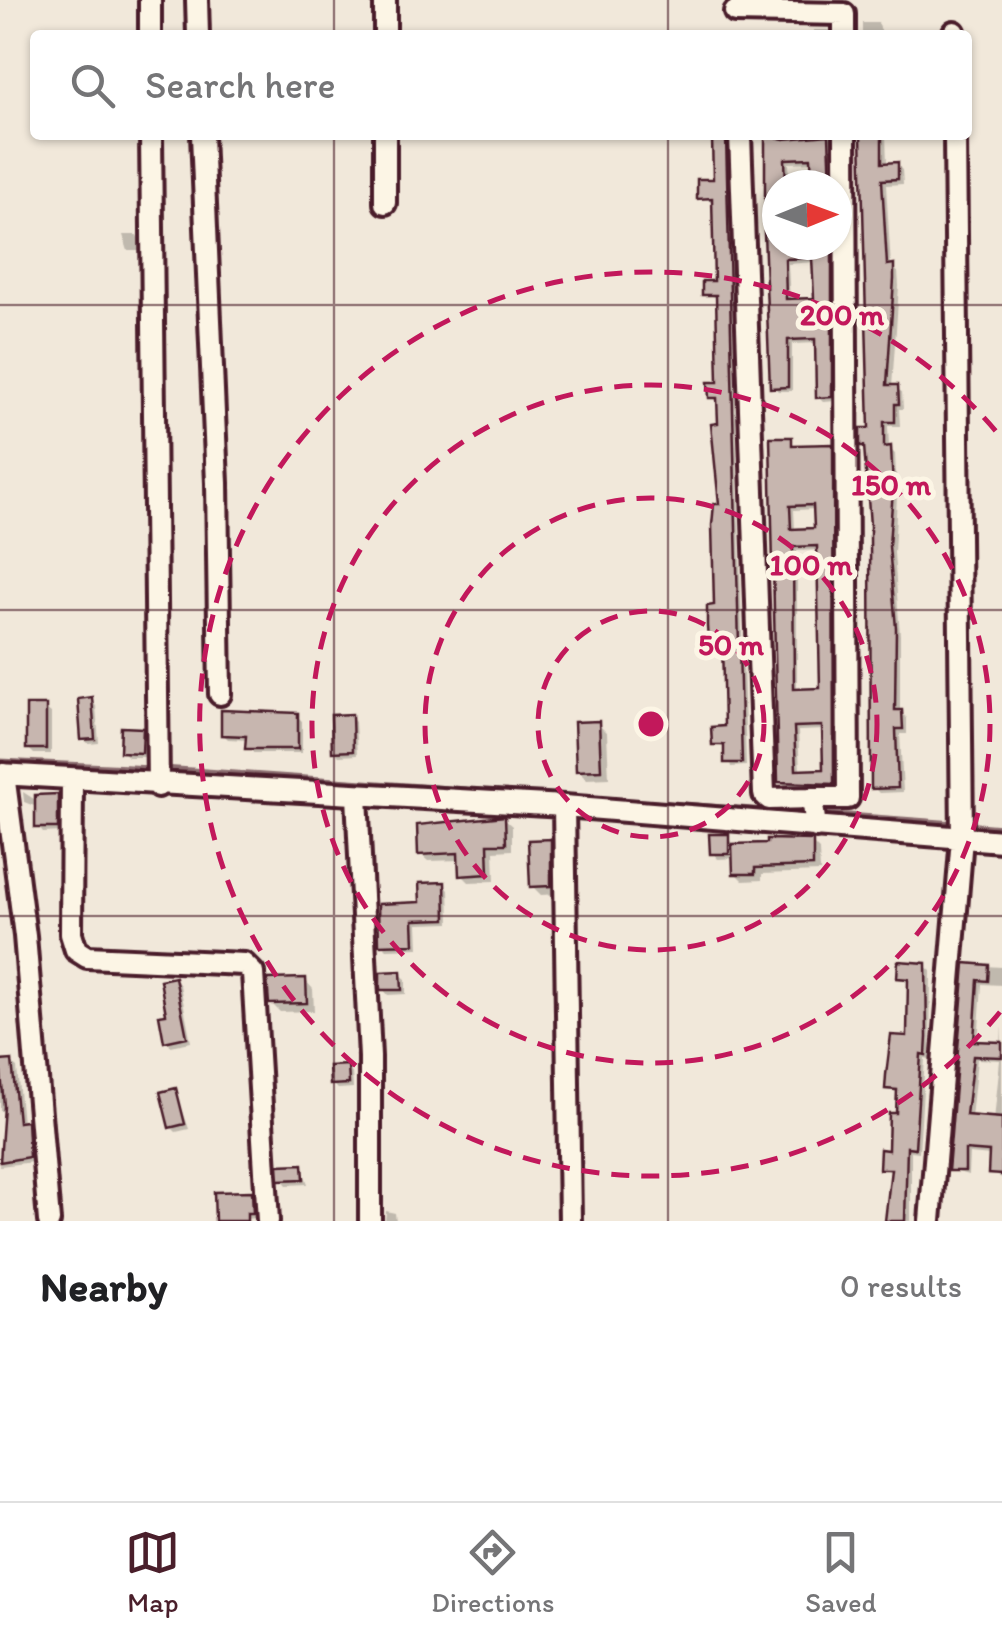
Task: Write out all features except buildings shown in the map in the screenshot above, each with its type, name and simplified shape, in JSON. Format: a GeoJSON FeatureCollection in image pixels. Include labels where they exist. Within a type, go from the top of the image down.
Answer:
{"type":"FeatureCollection","features":[{"type":"Feature","properties":{"kind":"street"},"geometry":{"type":"LineString","coordinates":[[150,0],[150,30]]}},
{"type":"Feature","properties":{"kind":"street"},"geometry":{"type":"LineString","coordinates":[[198,0],[198,30]]}},
{"type":"Feature","properties":{"kind":"street"},"geometry":{"type":"LineString","coordinates":[[385,0],[385,30]]}},
{"type":"Feature","properties":{"kind":"street"},"geometry":{"type":"LineString","coordinates":[[733,6],[844,14],[844,30]]}},
{"type":"Feature","properties":{"kind":"street"},"geometry":{"type":"LineString","coordinates":[[151,140],[158,776]]}},
{"type":"Feature","properties":{"kind":"street"},"geometry":{"type":"LineString","coordinates":[[202,140],[217,483],[220,694]]}},
{"type":"Feature","properties":{"kind":"street"},"geometry":{"type":"LineString","coordinates":[[385,140],[385,203]]}},
{"type":"Feature","properties":{"kind":"street"},"geometry":{"type":"LineString","coordinates":[[740,140],[764,794],[768,800],[814,812],[962,838],[1002,841]]}},
{"type":"Feature","properties":{"kind":"street"},"geometry":{"type":"LineString","coordinates":[[49,1221],[32,1010],[2,774],[72,780],[158,776],[357,796],[564,806],[814,812],[848,798],[845,140]]}},
{"type":"Feature","properties":{"kind":"street"},"geometry":{"type":"LineString","coordinates":[[930,1221],[962,838],[955,140]]}},
{"type":"Feature","properties":{"kind":"street"},"geometry":{"type":"LineString","coordinates":[[72,780],[72,934],[76,950],[87,958],[244,964],[253,973],[268,1221]]}},
{"type":"Feature","properties":{"kind":"street"},"geometry":{"type":"LineString","coordinates":[[357,796],[370,1040],[370,1221]]}},
{"type":"Feature","properties":{"kind":"street"},"geometry":{"type":"LineString","coordinates":[[564,806],[570,1221]]}},
{"type":"Feature","properties":{"kind":"waterway"},"geometry":{"type":"LineString","coordinates":[[0,761],[152,768]]}},
{"type":"Feature","properties":{"kind":"waterway"},"geometry":{"type":"LineString","coordinates":[[163,768],[810,813]]}},
{"type":"Feature","properties":{"kind":"waterway"},"geometry":{"type":"LineString","coordinates":[[821,813],[955,823]]}},
{"type":"Feature","properties":{"kind":"waterway"},"geometry":{"type":"LineString","coordinates":[[966,824],[1002,827]]}}]}
